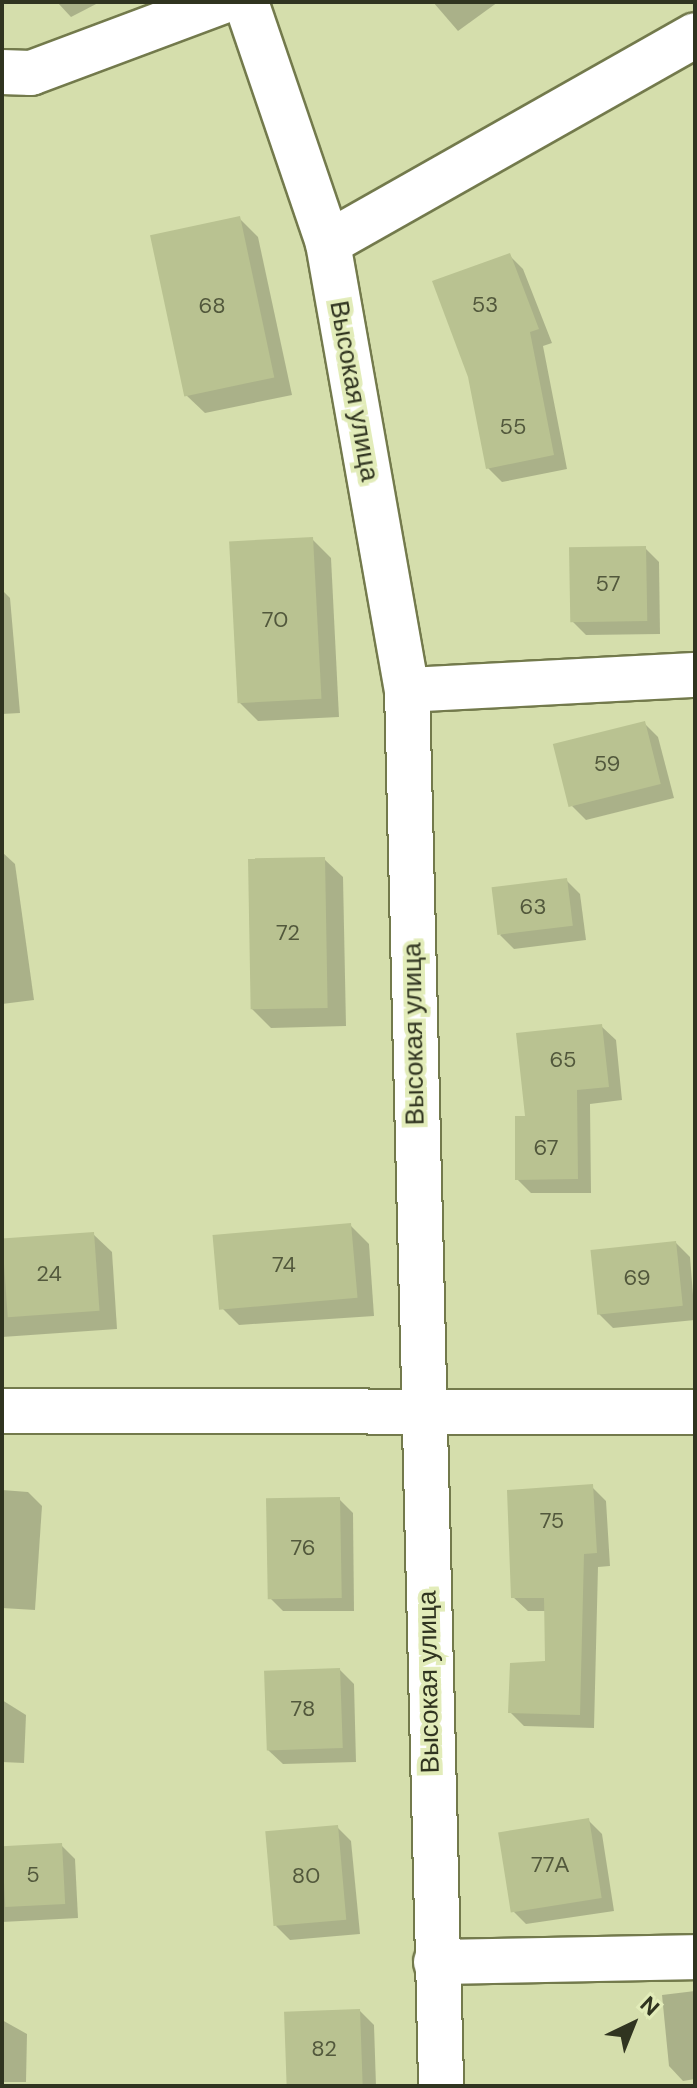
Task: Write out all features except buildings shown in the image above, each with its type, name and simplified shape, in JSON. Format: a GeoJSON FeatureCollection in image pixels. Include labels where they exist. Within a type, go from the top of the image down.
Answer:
{"type":"FeatureCollection","features":[{"type":"Feature","properties":{"kind":"street"},"geometry":{"type":"LineString","coordinates":[[2,72],[31,73],[221,2]]}},
{"type":"Feature","properties":{"kind":"street","name":"Высокая улица"},"geometry":{"type":"LineString","coordinates":[[246,2],[328,243],[407,690],[422,1417],[441,2086]]}},
{"type":"Feature","properties":{"kind":"street"},"geometry":{"type":"LineString","coordinates":[[328,243],[695,35]]}},
{"type":"Feature","properties":{"kind":"street"},"geometry":{"type":"LineString","coordinates":[[407,690],[695,675]]}},
{"type":"Feature","properties":{"kind":"street"},"geometry":{"type":"LineString","coordinates":[[2,1411],[422,1417],[695,1412]]}},
{"type":"Feature","properties":{"kind":"street"},"geometry":{"type":"LineString","coordinates":[[436,1962],[695,1957]]}}]}
